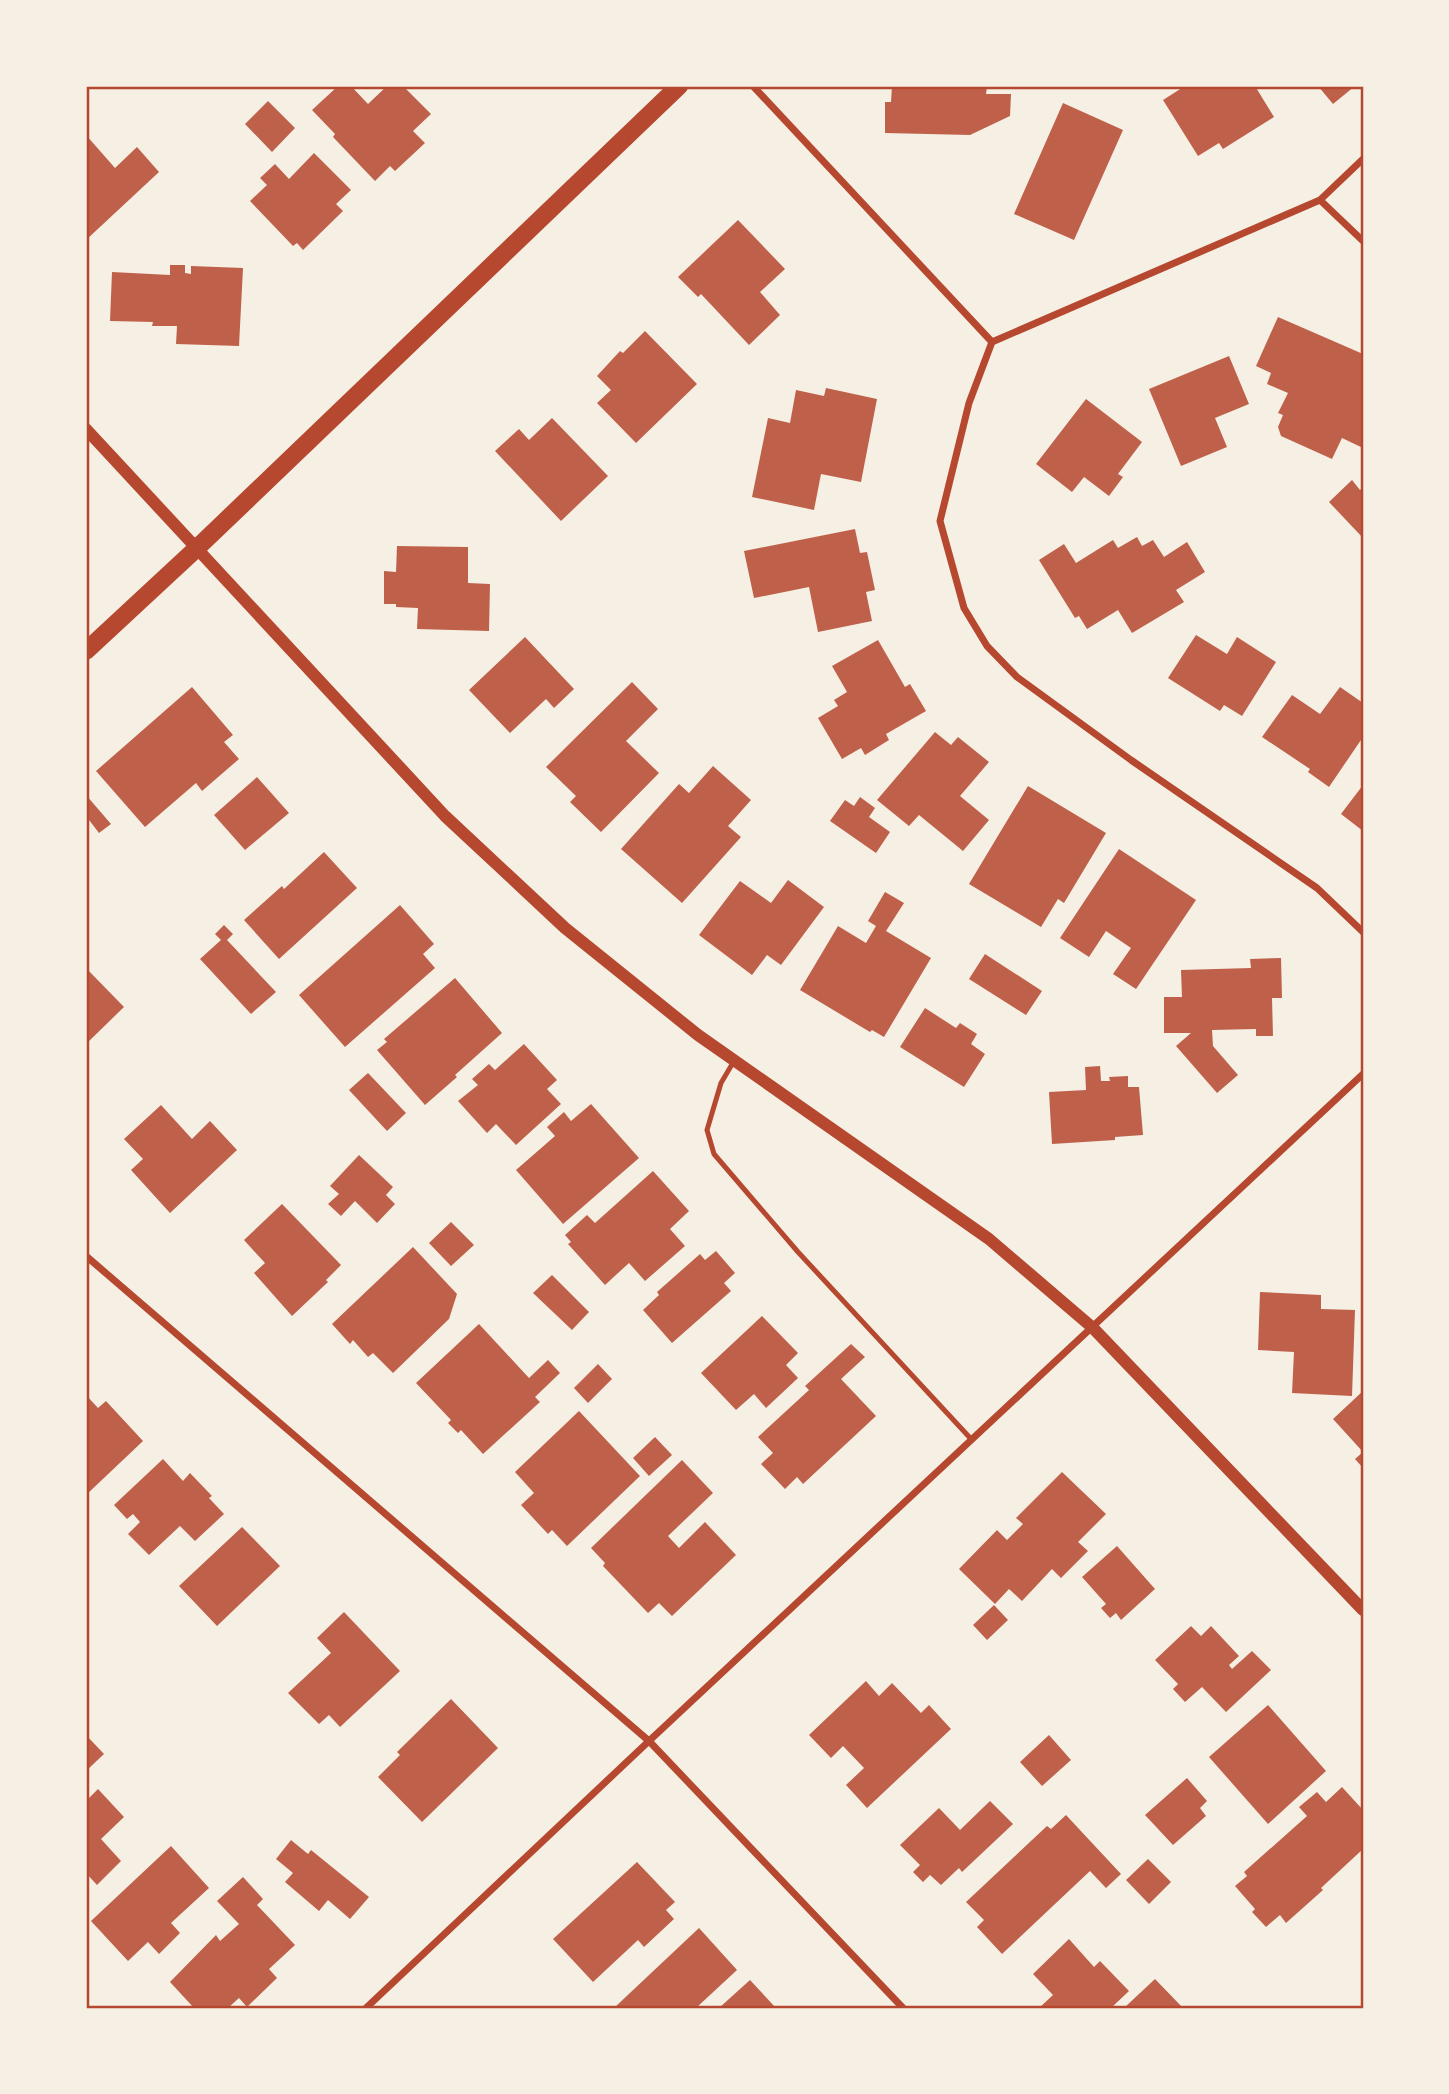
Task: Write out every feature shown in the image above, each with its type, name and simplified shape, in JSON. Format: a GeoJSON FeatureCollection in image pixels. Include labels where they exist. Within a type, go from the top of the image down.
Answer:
{"type":"FeatureCollection","features":[{"type":"Feature","properties":{"kind":"main road"},"geometry":{"type":"LineString","coordinates":[[86,651],[679,86]]}},
{"type":"Feature","properties":{"kind":"street"},"geometry":{"type":"LineString","coordinates":[[752,86],[992,342]]}},
{"type":"Feature","properties":{"kind":"street"},"geometry":{"type":"LineString","coordinates":[[1363,159],[1320,200],[992,342],[969,403],[940,521],[964,608],[987,646],[1017,677],[1317,888],[1363,932]]}},
{"type":"Feature","properties":{"kind":"street"},"geometry":{"type":"LineString","coordinates":[[1320,200],[1363,242]]}},
{"type":"Feature","properties":{"kind":"street"},"geometry":{"type":"LineString","coordinates":[[86,429],[445,816],[565,928],[698,1035],[989,1239],[1093,1328],[1363,1611]]}},
{"type":"Feature","properties":{"kind":"street"},"geometry":{"type":"LineString","coordinates":[[366,2008],[1363,1074]]}},
{"type":"Feature","properties":{"kind":"street"},"geometry":{"type":"LineString","coordinates":[[86,1256],[649,1741],[903,2008]]}},
{"type":"Feature","properties":{"kind":"lane"},"geometry":{"type":"LineString","coordinates":[[734,1061],[721,1083],[707,1130],[714,1154],[798,1252],[972,1440]]}},
{"type":"Feature","properties":{"kind":"building"},"geometry":{"type":"Polygon","coordinates":[[[338,86],[351,86],[368,104],[387,86],[403,86],[431,114],[413,131],[425,143],[395,171],[390,166],[375,181],[333,137],[335,134],[312,110],[338,86]]]}},
{"type":"Feature","properties":{"kind":"building"},"geometry":{"type":"Polygon","coordinates":[[[892,86],[987,86],[986,94],[1011,94],[1010,116],[970,135],[885,133],[885,102],[891,102],[892,86]]]}},
{"type":"Feature","properties":{"kind":"building"},"geometry":{"type":"Polygon","coordinates":[[[1185,86],[1255,86],[1274,117],[1223,149],[1219,143],[1198,156],[1163,100],[1185,86]]]}},
{"type":"Feature","properties":{"kind":"building"},"geometry":{"type":"Polygon","coordinates":[[[1318,86],[1355,86],[1333,104],[1318,86]]]}},
{"type":"Feature","properties":{"kind":"building"},"geometry":{"type":"Polygon","coordinates":[[[268,101],[295,128],[272,152],[245,124],[268,101]]]}},
{"type":"Feature","properties":{"kind":"building"},"geometry":{"type":"Polygon","coordinates":[[[1063,103],[1123,130],[1074,240],[1014,214],[1063,103]]]}},
{"type":"Feature","properties":{"kind":"building"},"geometry":{"type":"Polygon","coordinates":[[[86,135],[115,168],[137,147],[159,172],[86,240],[86,135]]]}},
{"type":"Feature","properties":{"kind":"building"},"geometry":{"type":"Polygon","coordinates":[[[314,153],[351,190],[336,204],[343,211],[303,250],[297,243],[293,246],[250,201],[267,185],[260,178],[275,164],[289,179],[314,153]]]}},
{"type":"Feature","properties":{"kind":"building"},"geometry":{"type":"Polygon","coordinates":[[[738,220],[785,269],[760,292],[780,315],[749,345],[701,294],[698,297],[678,277],[738,220]]]}},
{"type":"Feature","properties":{"kind":"building"},"geometry":{"type":"Polygon","coordinates":[[[170,265],[185,265],[185,273],[191,274],[191,266],[243,268],[239,346],[176,344],[177,326],[152,326],[153,322],[110,321],[112,272],[170,275],[170,265]]]}},
{"type":"Feature","properties":{"kind":"building"},"geometry":{"type":"Polygon","coordinates":[[[1278,317],[1363,354],[1363,448],[1342,438],[1332,459],[1281,436],[1278,427],[1283,415],[1278,413],[1288,393],[1267,384],[1271,373],[1256,366],[1278,317]]]}},
{"type":"Feature","properties":{"kind":"building"},"geometry":{"type":"Polygon","coordinates":[[[645,331],[697,384],[636,443],[597,403],[611,390],[597,376],[620,351],[623,353],[645,331]]]}},
{"type":"Feature","properties":{"kind":"building"},"geometry":{"type":"Polygon","coordinates":[[[1229,356],[1249,404],[1215,418],[1227,447],[1181,466],[1149,389],[1229,356]]]}},
{"type":"Feature","properties":{"kind":"building"},"geometry":{"type":"Polygon","coordinates":[[[826,388],[877,399],[861,482],[821,474],[814,510],[752,497],[768,418],[790,423],[796,390],[824,396],[826,388]]]}},
{"type":"Feature","properties":{"kind":"building"},"geometry":{"type":"Polygon","coordinates":[[[1086,399],[1142,442],[1118,474],[1123,477],[1109,496],[1084,477],[1072,492],[1036,464],[1086,399]]]}},
{"type":"Feature","properties":{"kind":"building"},"geometry":{"type":"Polygon","coordinates":[[[552,418],[608,476],[561,521],[495,451],[519,429],[529,440],[552,418]]]}},
{"type":"Feature","properties":{"kind":"building"},"geometry":{"type":"Polygon","coordinates":[[[1352,480],[1360,490],[1363,487],[1363,538],[1329,502],[1352,480]]]}},
{"type":"Feature","properties":{"kind":"building"},"geometry":{"type":"Polygon","coordinates":[[[855,529],[860,553],[867,552],[875,590],[866,592],[872,621],[818,632],[809,587],[754,598],[744,551],[855,529]]]}},
{"type":"Feature","properties":{"kind":"building"},"geometry":{"type":"Polygon","coordinates":[[[1137,537],[1142,546],[1153,540],[1164,557],[1187,542],[1205,572],[1176,590],[1184,602],[1132,633],[1118,610],[1087,629],[1079,616],[1075,618],[1039,560],[1064,544],[1076,563],[1113,540],[1118,548],[1137,537]]]}},
{"type":"Feature","properties":{"kind":"building"},"geometry":{"type":"Polygon","coordinates":[[[397,546],[468,547],[468,583],[490,584],[489,631],[417,629],[418,608],[384,604],[384,571],[396,572],[397,546]]]}},
{"type":"Feature","properties":{"kind":"building"},"geometry":{"type":"Polygon","coordinates":[[[1196,635],[1227,654],[1237,637],[1276,662],[1242,716],[1224,705],[1220,711],[1168,678],[1196,635]]]}},
{"type":"Feature","properties":{"kind":"building"},"geometry":{"type":"Polygon","coordinates":[[[525,637],[574,689],[554,708],[546,699],[510,733],[469,690],[525,637]]]}},
{"type":"Feature","properties":{"kind":"building"},"geometry":{"type":"Polygon","coordinates":[[[878,640],[905,687],[910,684],[926,711],[886,734],[889,740],[865,755],[861,748],[842,759],[818,718],[838,706],[834,700],[847,692],[832,666],[878,640]]]}},
{"type":"Feature","properties":{"kind":"building"},"geometry":{"type":"Polygon","coordinates":[[[632,682],[658,709],[626,741],[659,773],[601,832],[570,802],[576,796],[546,767],[632,682]]]}},
{"type":"Feature","properties":{"kind":"building"},"geometry":{"type":"Polygon","coordinates":[[[192,687],[233,735],[224,742],[239,759],[202,791],[196,783],[145,827],[96,771],[192,687]]]}},
{"type":"Feature","properties":{"kind":"building"},"geometry":{"type":"Polygon","coordinates":[[[1340,687],[1363,703],[1363,737],[1329,787],[1308,772],[1310,769],[1262,737],[1292,695],[1320,714],[1340,687]]]}},
{"type":"Feature","properties":{"kind":"building"},"geometry":{"type":"Polygon","coordinates":[[[935,732],[951,745],[958,737],[989,762],[960,796],[989,820],[963,851],[919,815],[909,826],[877,800],[935,732]]]}},
{"type":"Feature","properties":{"kind":"building"},"geometry":{"type":"Polygon","coordinates":[[[713,766],[751,800],[728,826],[741,837],[682,903],[621,849],[679,784],[689,793],[713,766]]]}},
{"type":"Feature","properties":{"kind":"building"},"geometry":{"type":"Polygon","coordinates":[[[257,777],[289,813],[245,850],[214,815],[257,777]]]}},
{"type":"Feature","properties":{"kind":"building"},"geometry":{"type":"Polygon","coordinates":[[[1363,785],[1363,831],[1341,814],[1363,785]]]}},
{"type":"Feature","properties":{"kind":"building"},"geometry":{"type":"Polygon","coordinates":[[[1028,786],[1106,833],[1064,903],[1058,899],[1041,927],[969,884],[1028,786]]]}},
{"type":"Feature","properties":{"kind":"building"},"geometry":{"type":"Polygon","coordinates":[[[86,795],[111,824],[99,833],[86,816],[86,795]]]}},
{"type":"Feature","properties":{"kind":"building"},"geometry":{"type":"Polygon","coordinates":[[[860,797],[875,808],[869,817],[890,832],[876,853],[830,821],[845,800],[854,806],[860,797]]]}},
{"type":"Feature","properties":{"kind":"building"},"geometry":{"type":"Polygon","coordinates":[[[1119,849],[1196,900],[1136,989],[1113,974],[1131,948],[1106,931],[1089,957],[1060,938],[1119,849]]]}},
{"type":"Feature","properties":{"kind":"building"},"geometry":{"type":"Polygon","coordinates":[[[324,852],[357,888],[279,959],[244,920],[282,886],[284,889],[324,852]]]}},
{"type":"Feature","properties":{"kind":"building"},"geometry":{"type":"Polygon","coordinates":[[[788,880],[824,907],[781,965],[767,955],[752,975],[699,935],[740,881],[771,903],[788,880]]]}},
{"type":"Feature","properties":{"kind":"building"},"geometry":{"type":"Polygon","coordinates":[[[885,892],[904,903],[886,931],[931,958],[884,1037],[872,1030],[870,1032],[800,990],[838,926],[866,943],[876,926],[868,921],[885,892]]]}},
{"type":"Feature","properties":{"kind":"building"},"geometry":{"type":"Polygon","coordinates":[[[400,905],[434,944],[423,954],[435,968],[345,1047],[299,995],[400,905]]]}},
{"type":"Feature","properties":{"kind":"building"},"geometry":{"type":"Polygon","coordinates":[[[224,925],[233,934],[227,940],[276,992],[251,1014],[200,959],[221,940],[215,934],[224,925]]]}},
{"type":"Feature","properties":{"kind":"building"},"geometry":{"type":"Polygon","coordinates":[[[985,954],[1042,991],[1026,1015],[969,979],[985,954]]]}},
{"type":"Feature","properties":{"kind":"building"},"geometry":{"type":"Polygon","coordinates":[[[1281,958],[1282,998],[1272,998],[1273,1036],[1256,1036],[1256,1029],[1212,1030],[1213,1046],[1238,1075],[1217,1093],[1176,1046],[1191,1033],[1164,1033],[1164,997],[1182,997],[1181,970],[1251,968],[1250,959],[1281,958]]]}},
{"type":"Feature","properties":{"kind":"building"},"geometry":{"type":"Polygon","coordinates":[[[86,968],[124,1007],[86,1044],[86,968]]]}},
{"type":"Feature","properties":{"kind":"building"},"geometry":{"type":"Polygon","coordinates":[[[455,978],[502,1033],[425,1105],[377,1050],[387,1042],[384,1039],[455,978]]]}},
{"type":"Feature","properties":{"kind":"building"},"geometry":{"type":"Polygon","coordinates":[[[925,1008],[956,1028],[960,1023],[977,1034],[971,1044],[985,1054],[964,1087],[900,1047],[925,1008]]]}},
{"type":"Feature","properties":{"kind":"building"},"geometry":{"type":"Polygon","coordinates":[[[524,1044],[557,1080],[547,1089],[561,1104],[516,1145],[496,1124],[487,1133],[458,1101],[478,1085],[472,1079],[489,1064],[495,1070],[524,1044]]]}},
{"type":"Feature","properties":{"kind":"building"},"geometry":{"type":"Polygon","coordinates":[[[1100,1066],[1101,1081],[1110,1081],[1109,1077],[1128,1076],[1128,1087],[1139,1087],[1143,1135],[1115,1137],[1115,1140],[1052,1144],[1049,1092],[1086,1090],[1085,1067],[1100,1066]]]}},
{"type":"Feature","properties":{"kind":"building"},"geometry":{"type":"Polygon","coordinates":[[[368,1073],[406,1113],[387,1131],[349,1090],[368,1073]]]}},
{"type":"Feature","properties":{"kind":"building"},"geometry":{"type":"Polygon","coordinates":[[[591,1104],[639,1158],[563,1224],[516,1170],[555,1136],[547,1127],[564,1112],[571,1121],[591,1104]]]}},
{"type":"Feature","properties":{"kind":"building"},"geometry":{"type":"Polygon","coordinates":[[[161,1105],[192,1139],[210,1121],[237,1150],[170,1213],[131,1170],[143,1159],[124,1139],[161,1105]]]}},
{"type":"Feature","properties":{"kind":"building"},"geometry":{"type":"Polygon","coordinates":[[[359,1155],[393,1187],[386,1195],[395,1204],[377,1223],[355,1201],[341,1216],[328,1204],[339,1194],[330,1186],[359,1155]]]}},
{"type":"Feature","properties":{"kind":"building"},"geometry":{"type":"Polygon","coordinates":[[[653,1171],[689,1211],[670,1229],[685,1246],[645,1281],[629,1263],[605,1285],[568,1244],[571,1242],[565,1235],[587,1215],[595,1223],[653,1171]]]}},
{"type":"Feature","properties":{"kind":"building"},"geometry":{"type":"Polygon","coordinates":[[[282,1204],[341,1265],[326,1280],[328,1282],[292,1316],[254,1273],[265,1263],[244,1240],[282,1204]]]}},
{"type":"Feature","properties":{"kind":"building"},"geometry":{"type":"Polygon","coordinates":[[[451,1222],[474,1245],[451,1266],[429,1243],[451,1222]]]}},
{"type":"Feature","properties":{"kind":"building"},"geometry":{"type":"Polygon","coordinates":[[[413,1247],[457,1294],[449,1319],[393,1373],[373,1353],[368,1357],[353,1340],[350,1344],[332,1324],[413,1247]]]}},
{"type":"Feature","properties":{"kind":"building"},"geometry":{"type":"Polygon","coordinates":[[[716,1251],[735,1273],[724,1283],[731,1291],[672,1343],[643,1310],[659,1295],[657,1292],[700,1254],[705,1260],[716,1251]]]}},
{"type":"Feature","properties":{"kind":"building"},"geometry":{"type":"Polygon","coordinates":[[[552,1275],[589,1312],[572,1330],[533,1293],[552,1275]]]}},
{"type":"Feature","properties":{"kind":"building"},"geometry":{"type":"Polygon","coordinates":[[[1260,1292],[1321,1295],[1321,1309],[1355,1310],[1352,1396],[1292,1393],[1294,1352],[1258,1350],[1260,1292]]]}},
{"type":"Feature","properties":{"kind":"building"},"geometry":{"type":"Polygon","coordinates":[[[762,1316],[798,1353],[786,1365],[798,1378],[766,1408],[754,1394],[736,1410],[701,1373],[762,1316]]]}},
{"type":"Feature","properties":{"kind":"building"},"geometry":{"type":"Polygon","coordinates":[[[479,1324],[529,1378],[548,1360],[560,1373],[535,1397],[540,1402],[483,1454],[461,1430],[458,1433],[448,1423],[451,1420],[416,1383],[479,1324]]]}},
{"type":"Feature","properties":{"kind":"building"},"geometry":{"type":"Polygon","coordinates":[[[851,1344],[865,1357],[841,1379],[876,1416],[803,1484],[797,1477],[785,1489],[761,1464],[773,1453],[758,1437],[809,1390],[805,1386],[851,1344]]]}},
{"type":"Feature","properties":{"kind":"building"},"geometry":{"type":"Polygon","coordinates":[[[598,1364],[612,1379],[588,1403],[574,1388],[598,1364]]]}},
{"type":"Feature","properties":{"kind":"building"},"geometry":{"type":"Polygon","coordinates":[[[1363,1391],[1363,1452],[1333,1419],[1363,1391]]]}},
{"type":"Feature","properties":{"kind":"building"},"geometry":{"type":"Polygon","coordinates":[[[86,1395],[98,1408],[106,1401],[143,1441],[86,1495],[86,1395]]]}},
{"type":"Feature","properties":{"kind":"building"},"geometry":{"type":"Polygon","coordinates":[[[579,1411],[640,1476],[567,1546],[552,1530],[548,1534],[521,1505],[534,1493],[515,1472],[579,1411]]]}},
{"type":"Feature","properties":{"kind":"building"},"geometry":{"type":"Polygon","coordinates":[[[655,1437],[672,1455],[649,1476],[633,1458],[655,1437]]]}},
{"type":"Feature","properties":{"kind":"building"},"geometry":{"type":"Polygon","coordinates":[[[1363,1452],[1363,1468],[1355,1459],[1363,1452]]]}},
{"type":"Feature","properties":{"kind":"building"},"geometry":{"type":"Polygon","coordinates":[[[163,1459],[183,1481],[190,1473],[212,1496],[209,1498],[224,1514],[195,1541],[180,1526],[149,1555],[128,1534],[140,1522],[133,1514],[127,1519],[114,1505],[163,1459]]]}},
{"type":"Feature","properties":{"kind":"building"},"geometry":{"type":"Polygon","coordinates":[[[682,1460],[713,1493],[668,1536],[679,1548],[705,1522],[736,1555],[672,1616],[659,1603],[648,1613],[603,1566],[605,1563],[591,1548],[682,1460]]]}},
{"type":"Feature","properties":{"kind":"building"},"geometry":{"type":"Polygon","coordinates":[[[1062,1472],[1106,1514],[1078,1542],[1088,1551],[1061,1578],[1052,1569],[1022,1601],[1009,1589],[995,1604],[959,1569],[997,1530],[1007,1540],[1023,1524],[1016,1518],[1062,1472]]]}},
{"type":"Feature","properties":{"kind":"building"},"geometry":{"type":"Polygon","coordinates":[[[242,1527],[280,1566],[217,1626],[179,1586],[242,1527]]]}},
{"type":"Feature","properties":{"kind":"building"},"geometry":{"type":"Polygon","coordinates":[[[1117,1546],[1155,1589],[1121,1620],[1116,1613],[1110,1618],[1101,1608],[1106,1604],[1082,1577],[1117,1546]]]}},
{"type":"Feature","properties":{"kind":"building"},"geometry":{"type":"Polygon","coordinates":[[[994,1605],[1008,1620],[987,1640],[973,1625],[994,1605]]]}},
{"type":"Feature","properties":{"kind":"building"},"geometry":{"type":"Polygon","coordinates":[[[344,1612],[400,1671],[340,1727],[329,1715],[319,1724],[288,1693],[331,1653],[317,1638],[344,1612]]]}},
{"type":"Feature","properties":{"kind":"building"},"geometry":{"type":"Polygon","coordinates":[[[1191,1626],[1201,1636],[1211,1626],[1239,1656],[1229,1665],[1232,1669],[1252,1651],[1271,1670],[1226,1712],[1202,1687],[1185,1702],[1173,1689],[1178,1684],[1155,1660],[1191,1626]]]}},
{"type":"Feature","properties":{"kind":"building"},"geometry":{"type":"Polygon","coordinates":[[[866,1681],[879,1696],[892,1683],[921,1713],[929,1705],[951,1729],[867,1808],[846,1785],[864,1768],[843,1746],[831,1758],[809,1735],[866,1681]]]}},
{"type":"Feature","properties":{"kind":"building"},"geometry":{"type":"Polygon","coordinates":[[[451,1699],[498,1748],[422,1822],[378,1777],[400,1755],[397,1752],[451,1699]]]}},
{"type":"Feature","properties":{"kind":"building"},"geometry":{"type":"Polygon","coordinates":[[[1268,1705],[1326,1771],[1268,1824],[1209,1757],[1268,1705]]]}},
{"type":"Feature","properties":{"kind":"building"},"geometry":{"type":"Polygon","coordinates":[[[86,1735],[104,1754],[86,1771],[86,1735]]]}},
{"type":"Feature","properties":{"kind":"building"},"geometry":{"type":"Polygon","coordinates":[[[1049,1735],[1071,1760],[1042,1786],[1020,1762],[1049,1735]]]}},
{"type":"Feature","properties":{"kind":"building"},"geometry":{"type":"Polygon","coordinates":[[[1187,1778],[1207,1801],[1200,1808],[1206,1816],[1173,1845],[1145,1815],[1187,1778]]]}},
{"type":"Feature","properties":{"kind":"building"},"geometry":{"type":"Polygon","coordinates":[[[1342,1787],[1363,1810],[1363,1849],[1286,1923],[1280,1915],[1266,1927],[1252,1912],[1255,1909],[1235,1886],[1247,1876],[1244,1872],[1307,1816],[1299,1807],[1317,1792],[1326,1802],[1342,1787]]]}},
{"type":"Feature","properties":{"kind":"building"},"geometry":{"type":"Polygon","coordinates":[[[98,1789],[124,1817],[101,1839],[121,1861],[97,1885],[86,1873],[86,1801],[98,1789]]]}},
{"type":"Feature","properties":{"kind":"building"},"geometry":{"type":"Polygon","coordinates":[[[990,1801],[1013,1824],[962,1872],[959,1868],[941,1885],[930,1875],[923,1882],[913,1872],[920,1865],[900,1845],[939,1808],[960,1830],[990,1801]]]}},
{"type":"Feature","properties":{"kind":"building"},"geometry":{"type":"Polygon","coordinates":[[[1066,1815],[1121,1874],[1106,1888],[1090,1871],[1002,1954],[977,1927],[984,1920],[966,1902],[1047,1826],[1051,1829],[1066,1815]]]}},
{"type":"Feature","properties":{"kind":"building"},"geometry":{"type":"Polygon","coordinates":[[[291,1840],[308,1854],[311,1850],[369,1897],[350,1919],[328,1900],[319,1911],[285,1882],[293,1873],[276,1859],[291,1840]]]}},
{"type":"Feature","properties":{"kind":"building"},"geometry":{"type":"Polygon","coordinates":[[[171,1846],[209,1888],[171,1923],[180,1933],[159,1954],[148,1942],[128,1961],[91,1921],[171,1846]]]}},
{"type":"Feature","properties":{"kind":"building"},"geometry":{"type":"Polygon","coordinates":[[[1148,1859],[1171,1882],[1149,1904],[1126,1880],[1148,1859]]]}},
{"type":"Feature","properties":{"kind":"building"},"geometry":{"type":"Polygon","coordinates":[[[637,1862],[675,1902],[666,1910],[674,1919],[644,1947],[638,1940],[593,1982],[553,1939],[637,1862]]]}},
{"type":"Feature","properties":{"kind":"building"},"geometry":{"type":"Polygon","coordinates":[[[243,1877],[263,1899],[257,1905],[295,1945],[269,1969],[277,1978],[247,2007],[239,1998],[228,2008],[194,2008],[170,1982],[216,1935],[220,1941],[239,1924],[217,1901],[243,1877]]]}},
{"type":"Feature","properties":{"kind":"building"},"geometry":{"type":"Polygon","coordinates":[[[699,1928],[737,1970],[696,2008],[614,2008],[699,1928]]]}},
{"type":"Feature","properties":{"kind":"building"},"geometry":{"type":"Polygon","coordinates":[[[1069,1939],[1094,1967],[1100,1961],[1129,1991],[1111,2008],[1039,2008],[1053,1995],[1033,1974],[1069,1939]]]}},
{"type":"Feature","properties":{"kind":"building"},"geometry":{"type":"Polygon","coordinates":[[[1155,1979],[1183,2008],[1124,2008],[1155,1979]]]}},
{"type":"Feature","properties":{"kind":"building"},"geometry":{"type":"Polygon","coordinates":[[[750,1980],[776,2008],[719,2008],[750,1980]]]}}]}
